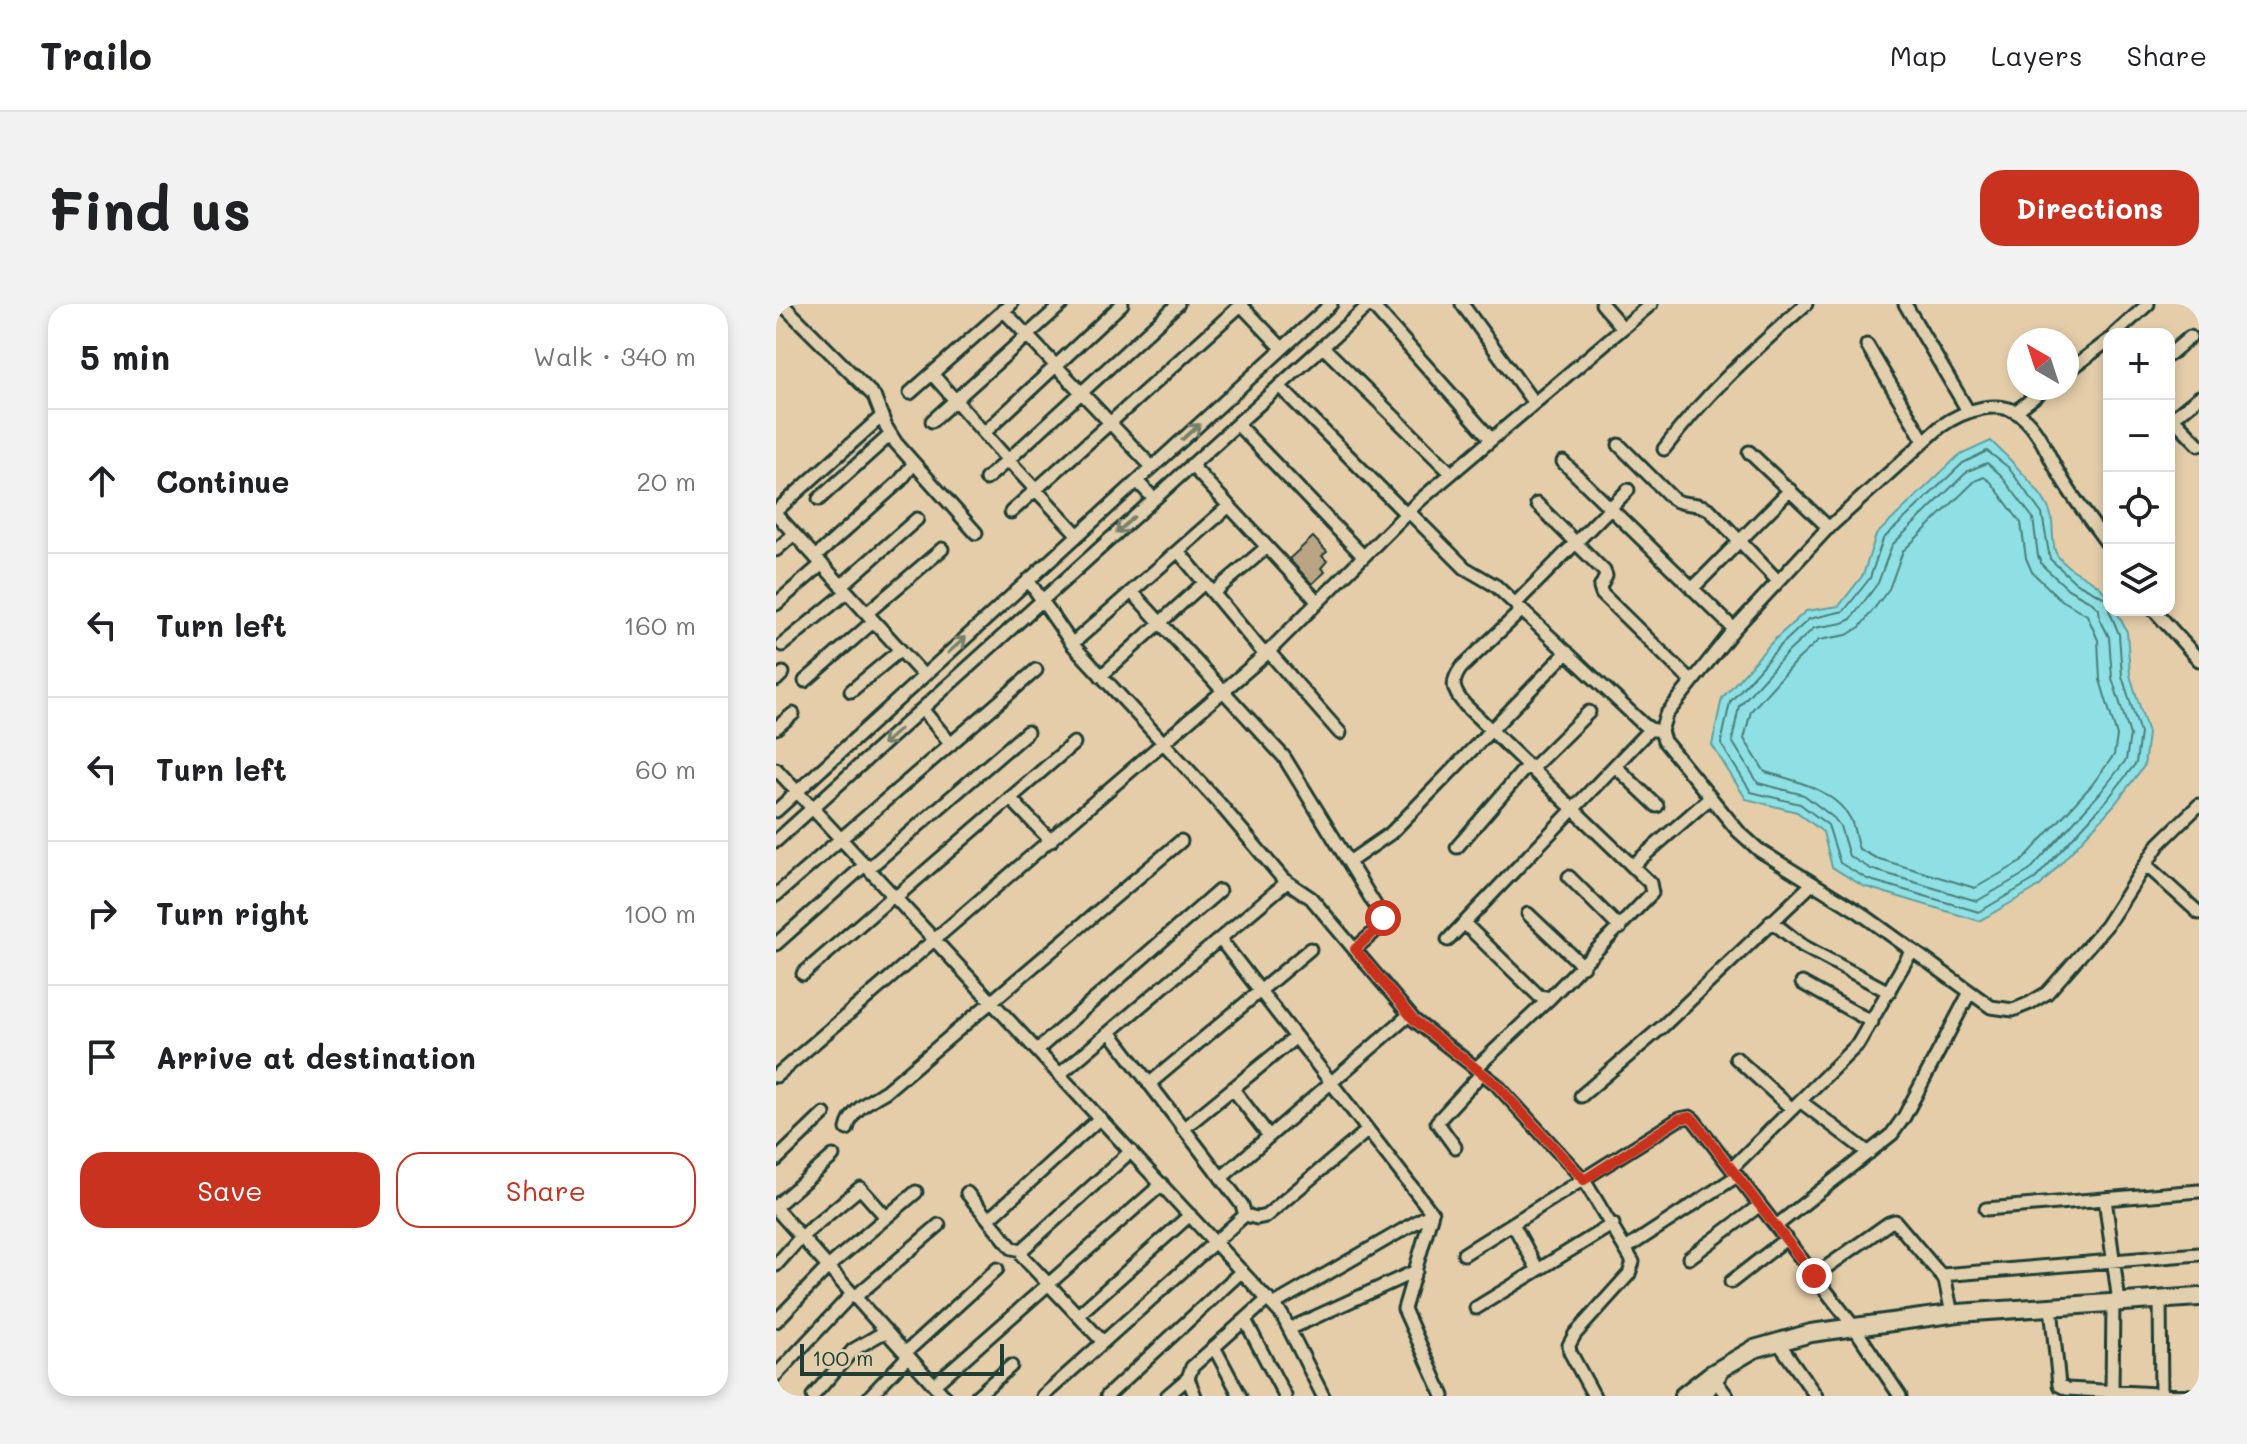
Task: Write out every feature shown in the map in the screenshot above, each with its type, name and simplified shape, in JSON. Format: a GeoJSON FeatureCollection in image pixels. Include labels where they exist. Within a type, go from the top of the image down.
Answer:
{"type":"FeatureCollection","features":[{"type":"Feature","properties":{"kind":"street"},"geometry":{"type":"LineString","coordinates":[[782,304],[874,396],[890,435],[976,533]]}},
{"type":"Feature","properties":{"kind":"street"},"geometry":{"type":"LineString","coordinates":[[932,421],[1062,304]]}},
{"type":"Feature","properties":{"kind":"street"},"geometry":{"type":"LineString","coordinates":[[984,433],[1122,304]]}},
{"type":"Feature","properties":{"kind":"street"},"geometry":{"type":"LineString","coordinates":[[986,479],[1178,304]]}},
{"type":"Feature","properties":{"kind":"street"},"geometry":{"type":"LineString","coordinates":[[1011,512],[1241,304],[1282,348]]}},
{"type":"Feature","properties":{"kind":"street"},"geometry":{"type":"LineString","coordinates":[[776,811],[1331,304]]}},
{"type":"Feature","properties":{"kind":"street"},"geometry":{"type":"LineString","coordinates":[[776,841],[1371,304],[1491,439]]}},
{"type":"Feature","properties":{"kind":"street"},"geometry":{"type":"LineString","coordinates":[[1462,304],[1534,403]]}},
{"type":"Feature","properties":{"kind":"street"},"geometry":{"type":"LineString","coordinates":[[1602,304],[1623,328]]}},
{"type":"Feature","properties":{"kind":"street"},"geometry":{"type":"LineString","coordinates":[[776,1059],[780,1073],[1051,841],[1266,653],[1407,512],[1651,304]]}},
{"type":"Feature","properties":{"kind":"street"},"geometry":{"type":"LineString","coordinates":[[1664,449],[1695,409],[1738,364],[1806,304]]}},
{"type":"Feature","properties":{"kind":"street"},"geometry":{"type":"LineString","coordinates":[[1905,304],[1968,411]]}},
{"type":"Feature","properties":{"kind":"street"},"geometry":{"type":"LineString","coordinates":[[2122,328],[2148,304]]}},
{"type":"Feature","properties":{"kind":"street"},"geometry":{"type":"LineString","coordinates":[[910,393],[1007,307],[1027,335],[1152,467]]}},
{"type":"Feature","properties":{"kind":"street"},"geometry":{"type":"LineString","coordinates":[[2175,350],[2190,337]]}},
{"type":"Feature","properties":{"kind":"street"},"geometry":{"type":"LineString","coordinates":[[1867,345],[1924,441]]}},
{"type":"Feature","properties":{"kind":"street"},"geometry":{"type":"LineString","coordinates":[[1323,347],[1451,473]]}},
{"type":"Feature","properties":{"kind":"street"},"geometry":{"type":"LineString","coordinates":[[2079,364],[2103,348]]}},
{"type":"Feature","properties":{"kind":"street"},"geometry":{"type":"LineString","coordinates":[[933,375],[1078,535]]}},
{"type":"Feature","properties":{"kind":"street"},"geometry":{"type":"LineString","coordinates":[[1279,386],[1465,568],[1496,586],[1656,730],[1738,831],[1759,850],[1859,912],[1991,1007],[2013,1010],[2047,993],[2106,926],[2159,844],[2199,805]]}},
{"type":"Feature","properties":{"kind":"street"},"geometry":{"type":"LineString","coordinates":[[2175,413],[2199,397]]}},
{"type":"Feature","properties":{"kind":"street"},"geometry":{"type":"LineString","coordinates":[[2015,412],[2030,400]]}},
{"type":"Feature","properties":{"kind":"street"},"geometry":{"type":"LineString","coordinates":[[1448,940],[1615,766],[1656,730],[1734,629],[1829,528],[1958,414],[1977,408],[2015,412],[2025,419],[2108,544]]}},
{"type":"Feature","properties":{"kind":"street"},"geometry":{"type":"LineString","coordinates":[[882,416],[776,513],[924,676]]}},
{"type":"Feature","properties":{"kind":"street"},"geometry":{"type":"LineString","coordinates":[[2175,420],[2196,438]]}},
{"type":"Feature","properties":{"kind":"street"},"geometry":{"type":"LineString","coordinates":[[1237,424],[1363,556]]}},
{"type":"Feature","properties":{"kind":"street"},"geometry":{"type":"LineString","coordinates":[[819,499],[890,435]]}},
{"type":"Feature","properties":{"kind":"street"},"geometry":{"type":"LineString","coordinates":[[1619,445],[1673,499],[1680,503],[1703,505],[1778,581]]}},
{"type":"Feature","properties":{"kind":"street"},"geometry":{"type":"LineString","coordinates":[[1749,452],[1829,528]]}},
{"type":"Feature","properties":{"kind":"street"},"geometry":{"type":"LineString","coordinates":[[1563,462],[1734,629]]}},
{"type":"Feature","properties":{"kind":"street"},"geometry":{"type":"LineString","coordinates":[[776,604],[900,481],[914,463]]}},
{"type":"Feature","properties":{"kind":"street"},"geometry":{"type":"LineString","coordinates":[[1191,465],[1318,602]]}},
{"type":"Feature","properties":{"kind":"street"},"geometry":{"type":"LineString","coordinates":[[1137,481],[1154,499]]}},
{"type":"Feature","properties":{"kind":"street"},"geometry":{"type":"LineString","coordinates":[[1455,1147],[1437,1122],[1479,1071],[1652,893],[1650,883],[1459,698],[1453,683],[1461,668],[1628,490]]}},
{"type":"Feature","properties":{"kind":"street"},"geometry":{"type":"LineString","coordinates":[[1692,589],[1790,490]]}},
{"type":"Feature","properties":{"kind":"street"},"geometry":{"type":"LineString","coordinates":[[1537,504],[1605,573],[1600,588],[1602,594],[1692,682]]}},
{"type":"Feature","properties":{"kind":"street"},"geometry":{"type":"LineString","coordinates":[[1072,644],[1229,506]]}},
{"type":"Feature","properties":{"kind":"street"},"geometry":{"type":"LineString","coordinates":[[782,645],[917,519]]}},
{"type":"Feature","properties":{"kind":"street"},"geometry":{"type":"LineString","coordinates":[[776,550],[794,534]]}},
{"type":"Feature","properties":{"kind":"street"},"geometry":{"type":"LineString","coordinates":[[1213,593],[1267,547]]}},
{"type":"Feature","properties":{"kind":"street"},"geometry":{"type":"LineString","coordinates":[[805,681],[942,549]]}},
{"type":"Feature","properties":{"kind":"street"},"geometry":{"type":"LineString","coordinates":[[1178,551],[1340,733]]}},
{"type":"Feature","properties":{"kind":"street"},"geometry":{"type":"LineString","coordinates":[[1028,580],[1072,644],[1164,742],[1287,882],[1311,898],[1409,1015],[1479,1071],[1584,1180],[1632,1255],[1633,1268],[1575,1334],[1569,1345],[1594,1396]]}},
{"type":"Feature","properties":{"kind":"street"},"geometry":{"type":"LineString","coordinates":[[1101,676],[1204,583]]}},
{"type":"Feature","properties":{"kind":"street"},"geometry":{"type":"LineString","coordinates":[[1132,592],[1284,757],[1383,918],[1380,927],[1355,949]]}},
{"type":"Feature","properties":{"kind":"street"},"geometry":{"type":"LineString","coordinates":[[2159,616],[2199,660]]}},
{"type":"Feature","properties":{"kind":"street"},"geometry":{"type":"LineString","coordinates":[[851,691],[900,650]]}},
{"type":"Feature","properties":{"kind":"street"},"geometry":{"type":"LineString","coordinates":[[1349,862],[1391,833],[1567,652]]}},
{"type":"Feature","properties":{"kind":"street"},"geometry":{"type":"LineString","coordinates":[[776,895],[1036,670]]}},
{"type":"Feature","properties":{"kind":"street"},"geometry":{"type":"LineString","coordinates":[[922,709],[951,744]]}},
{"type":"Feature","properties":{"kind":"street"},"geometry":{"type":"LineString","coordinates":[[1457,847],[1529,768],[1589,712]]}},
{"type":"Feature","properties":{"kind":"street"},"geometry":{"type":"LineString","coordinates":[[776,728],[793,714]]}},
{"type":"Feature","properties":{"kind":"street"},"geometry":{"type":"LineString","coordinates":[[776,944],[1027,732]]}},
{"type":"Feature","properties":{"kind":"street"},"geometry":{"type":"LineString","coordinates":[[803,974],[1074,743]]}},
{"type":"Feature","properties":{"kind":"street"},"geometry":{"type":"LineString","coordinates":[[1615,766],[1657,806]]}},
{"type":"Feature","properties":{"kind":"street"},"geometry":{"type":"LineString","coordinates":[[776,769],[1270,1302],[1289,1329],[1323,1396]]}},
{"type":"Feature","properties":{"kind":"street"},"geometry":{"type":"LineString","coordinates":[[1010,798],[1051,841]]}},
{"type":"Feature","properties":{"kind":"street"},"geometry":{"type":"LineString","coordinates":[[1632,866],[1710,798]]}},
{"type":"Feature","properties":{"kind":"street"},"geometry":{"type":"LineString","coordinates":[[847,1129],[849,1119],[858,1109],[886,1091],[1181,841]]}},
{"type":"Feature","properties":{"kind":"street"},"geometry":{"type":"LineString","coordinates":[[2146,865],[2199,913]]}},
{"type":"Feature","properties":{"kind":"street"},"geometry":{"type":"LineString","coordinates":[[1569,877],[1620,928]]}},
{"type":"Feature","properties":{"kind":"street"},"geometry":{"type":"LineString","coordinates":[[1060,1074],[1287,882]]}},
{"type":"Feature","properties":{"kind":"street"},"geometry":{"type":"LineString","coordinates":[[1581,1096],[1662,1027],[1812,884]]}},
{"type":"Feature","properties":{"kind":"street"},"geometry":{"type":"LineString","coordinates":[[1037,1050],[1219,891]]}},
{"type":"Feature","properties":{"kind":"street"},"geometry":{"type":"LineString","coordinates":[[1528,914],[1583,966]]}},
{"type":"Feature","properties":{"kind":"street"},"geometry":{"type":"LineString","coordinates":[[1771,921],[1803,946],[1889,992]]}},
{"type":"Feature","properties":{"kind":"street"},"geometry":{"type":"LineString","coordinates":[[1464,923],[1539,996],[1550,998]]}},
{"type":"Feature","properties":{"kind":"street"},"geometry":{"type":"LineString","coordinates":[[1220,939],[1432,1213]]}},
{"type":"Feature","properties":{"kind":"street"},"geometry":{"type":"LineString","coordinates":[[1149,1084],[1310,949]]}},
{"type":"Feature","properties":{"kind":"street"},"geometry":{"type":"LineString","coordinates":[[1627,1248],[1735,1172],[1796,1105],[1858,1044],[1912,950]]}},
{"type":"Feature","properties":{"kind":"street"},"geometry":{"type":"LineString","coordinates":[[1802,983],[1872,1022]]}},
{"type":"Feature","properties":{"kind":"street"},"geometry":{"type":"LineString","coordinates":[[1776,1226],[1892,1134],[1970,992]]}},
{"type":"Feature","properties":{"kind":"street"},"geometry":{"type":"LineString","coordinates":[[1221,1178],[1409,1015]]}},
{"type":"Feature","properties":{"kind":"street"},"geometry":{"type":"LineString","coordinates":[[1110,1032],[1242,1205],[1245,1215]]}},
{"type":"Feature","properties":{"kind":"street"},"geometry":{"type":"LineString","coordinates":[[1183,1129],[1296,1037]]}},
{"type":"Feature","properties":{"kind":"street"},"geometry":{"type":"LineString","coordinates":[[1736,1058],[1796,1105],[1869,1153]]}},
{"type":"Feature","properties":{"kind":"street"},"geometry":{"type":"LineString","coordinates":[[1233,1089],[1269,1136]]}},
{"type":"Feature","properties":{"kind":"street"},"geometry":{"type":"LineString","coordinates":[[776,1160],[824,1114]]}},
{"type":"Feature","properties":{"kind":"street"},"geometry":{"type":"LineString","coordinates":[[1464,1254],[1685,1117],[1694,1120],[1735,1172],[1854,1327],[1900,1396]]}},
{"type":"Feature","properties":{"kind":"street"},"geometry":{"type":"LineString","coordinates":[[990,1218],[1100,1118]]}},
{"type":"Feature","properties":{"kind":"street"},"geometry":{"type":"LineString","coordinates":[[1245,1215],[1257,1218],[1266,1216],[1368,1130]]}},
{"type":"Feature","properties":{"kind":"street"},"geometry":{"type":"LineString","coordinates":[[1022,1250],[1131,1151]]}},
{"type":"Feature","properties":{"kind":"street"},"geometry":{"type":"LineString","coordinates":[[833,1156],[776,1207],[944,1396]]}},
{"type":"Feature","properties":{"kind":"street"},"geometry":{"type":"LineString","coordinates":[[934,1385],[1162,1184]]}},
{"type":"Feature","properties":{"kind":"street"},"geometry":{"type":"LineString","coordinates":[[776,1265],[801,1237],[860,1188],[886,1217]]}},
{"type":"Feature","properties":{"kind":"street"},"geometry":{"type":"LineString","coordinates":[[1986,1209],[2199,1191]]}},
{"type":"Feature","properties":{"kind":"street"},"geometry":{"type":"LineString","coordinates":[[776,1321],[828,1267],[916,1192]]}},
{"type":"Feature","properties":{"kind":"street"},"geometry":{"type":"LineString","coordinates":[[967,1193],[1012,1248],[1022,1250]]}},
{"type":"Feature","properties":{"kind":"street"},"geometry":{"type":"LineString","coordinates":[[2105,1199],[2115,1262],[2117,1393]]}},
{"type":"Feature","properties":{"kind":"street"},"geometry":{"type":"LineString","coordinates":[[1689,1258],[1760,1205]]}},
{"type":"Feature","properties":{"kind":"street"},"geometry":{"type":"LineString","coordinates":[[1432,1213],[1405,1301],[1406,1316],[1443,1396]]}},
{"type":"Feature","properties":{"kind":"street"},"geometry":{"type":"LineString","coordinates":[[1167,1396],[1188,1378],[1192,1367],[1270,1302],[1432,1213]]}},
{"type":"Feature","properties":{"kind":"street"},"geometry":{"type":"LineString","coordinates":[[1078,1315],[1190,1215]]}},
{"type":"Feature","properties":{"kind":"street"},"geometry":{"type":"LineString","coordinates":[[1043,1396],[1245,1215]]}},
{"type":"Feature","properties":{"kind":"street"},"geometry":{"type":"LineString","coordinates":[[1814,1276],[1892,1221],[1898,1222],[1942,1275],[1947,1284],[1952,1314]]}},
{"type":"Feature","properties":{"kind":"street"},"geometry":{"type":"LineString","coordinates":[[1513,1224],[1538,1270]]}},
{"type":"Feature","properties":{"kind":"street"},"geometry":{"type":"LineString","coordinates":[[1476,1308],[1613,1224]]}},
{"type":"Feature","properties":{"kind":"street"},"geometry":{"type":"LineString","coordinates":[[776,1375],[854,1295],[939,1225]]}},
{"type":"Feature","properties":{"kind":"street"},"geometry":{"type":"LineString","coordinates":[[1731,1282],[1786,1239]]}},
{"type":"Feature","properties":{"kind":"street"},"geometry":{"type":"LineString","coordinates":[[1022,1250],[1023,1257],[1103,1342]]}},
{"type":"Feature","properties":{"kind":"street"},"geometry":{"type":"LineString","coordinates":[[1942,1275],[2199,1254]]}},
{"type":"Feature","properties":{"kind":"street"},"geometry":{"type":"LineString","coordinates":[[870,1396],[907,1355],[997,1269]]}},
{"type":"Feature","properties":{"kind":"street"},"geometry":{"type":"LineString","coordinates":[[1107,1396],[1242,1271]]}},
{"type":"Feature","properties":{"kind":"street"},"geometry":{"type":"LineString","coordinates":[[1289,1329],[1416,1271]]}},
{"type":"Feature","properties":{"kind":"street"},"geometry":{"type":"LineString","coordinates":[[1683,1396],[1754,1349],[1811,1333],[1952,1314],[2199,1297]]}},
{"type":"Feature","properties":{"kind":"street"},"geometry":{"type":"LineString","coordinates":[[2160,1299],[2161,1394]]}},
{"type":"Feature","properties":{"kind":"street"},"geometry":{"type":"LineString","coordinates":[[2051,1307],[2059,1385],[2067,1389],[2192,1396]]}},
{"type":"Feature","properties":{"kind":"street"},"geometry":{"type":"LineString","coordinates":[[1245,1320],[1285,1396]]}},
{"type":"Feature","properties":{"kind":"street"},"geometry":{"type":"LineString","coordinates":[[813,1396],[853,1350],[886,1331]]}},
{"type":"Feature","properties":{"kind":"street"},"geometry":{"type":"LineString","coordinates":[[1778,1342],[1816,1396]]}},
{"type":"Feature","properties":{"kind":"street"},"geometry":{"type":"LineString","coordinates":[[1214,1347],[1240,1396]]}},
{"type":"Feature","properties":{"kind":"street"},"geometry":{"type":"LineString","coordinates":[[977,1396],[1011,1366]]}},
{"type":"Feature","properties":{"kind":"street"},"geometry":{"type":"LineString","coordinates":[[1702,1396],[1717,1374]]}},
{"type":"Feature","properties":{"kind":"street"},"geometry":{"type":"LineString","coordinates":[[1717,1374],[1727,1396]]}},
{"type":"Feature","properties":{"kind":"street"},"geometry":{"type":"LineString","coordinates":[[1188,1378],[1195,1396]]}},
{"type":"Feature","properties":{"kind":"water"},"geometry":{"type":"Polygon","coordinates":[[[1991,441],[2040,495],[2051,517],[2057,555],[2072,570],[2103,591],[2103,616],[2119,616],[2127,632],[2130,675],[2148,733],[2144,766],[2114,805],[2040,886],[1979,921],[1863,886],[1832,867],[1823,832],[1797,812],[1746,799],[1712,745],[1722,698],[1773,641],[1806,611],[1839,606],[1863,575],[1876,535],[1958,456],[1991,441]]]}},
{"type":"Feature","properties":{"kind":"building"},"geometry":{"type":"Polygon","coordinates":[[[1313,537],[1327,552],[1322,556],[1327,561],[1321,568],[1325,572],[1312,584],[1289,559],[1313,537]]]}},
{"type":"Feature","properties":{"kind":"route"},"geometry":{"type":"LineString","coordinates":[[1383,918],[1380,927],[1355,949],[1414,1020],[1496,1084],[1584,1180],[1679,1119],[1690,1117],[1814,1276]]}}]}
